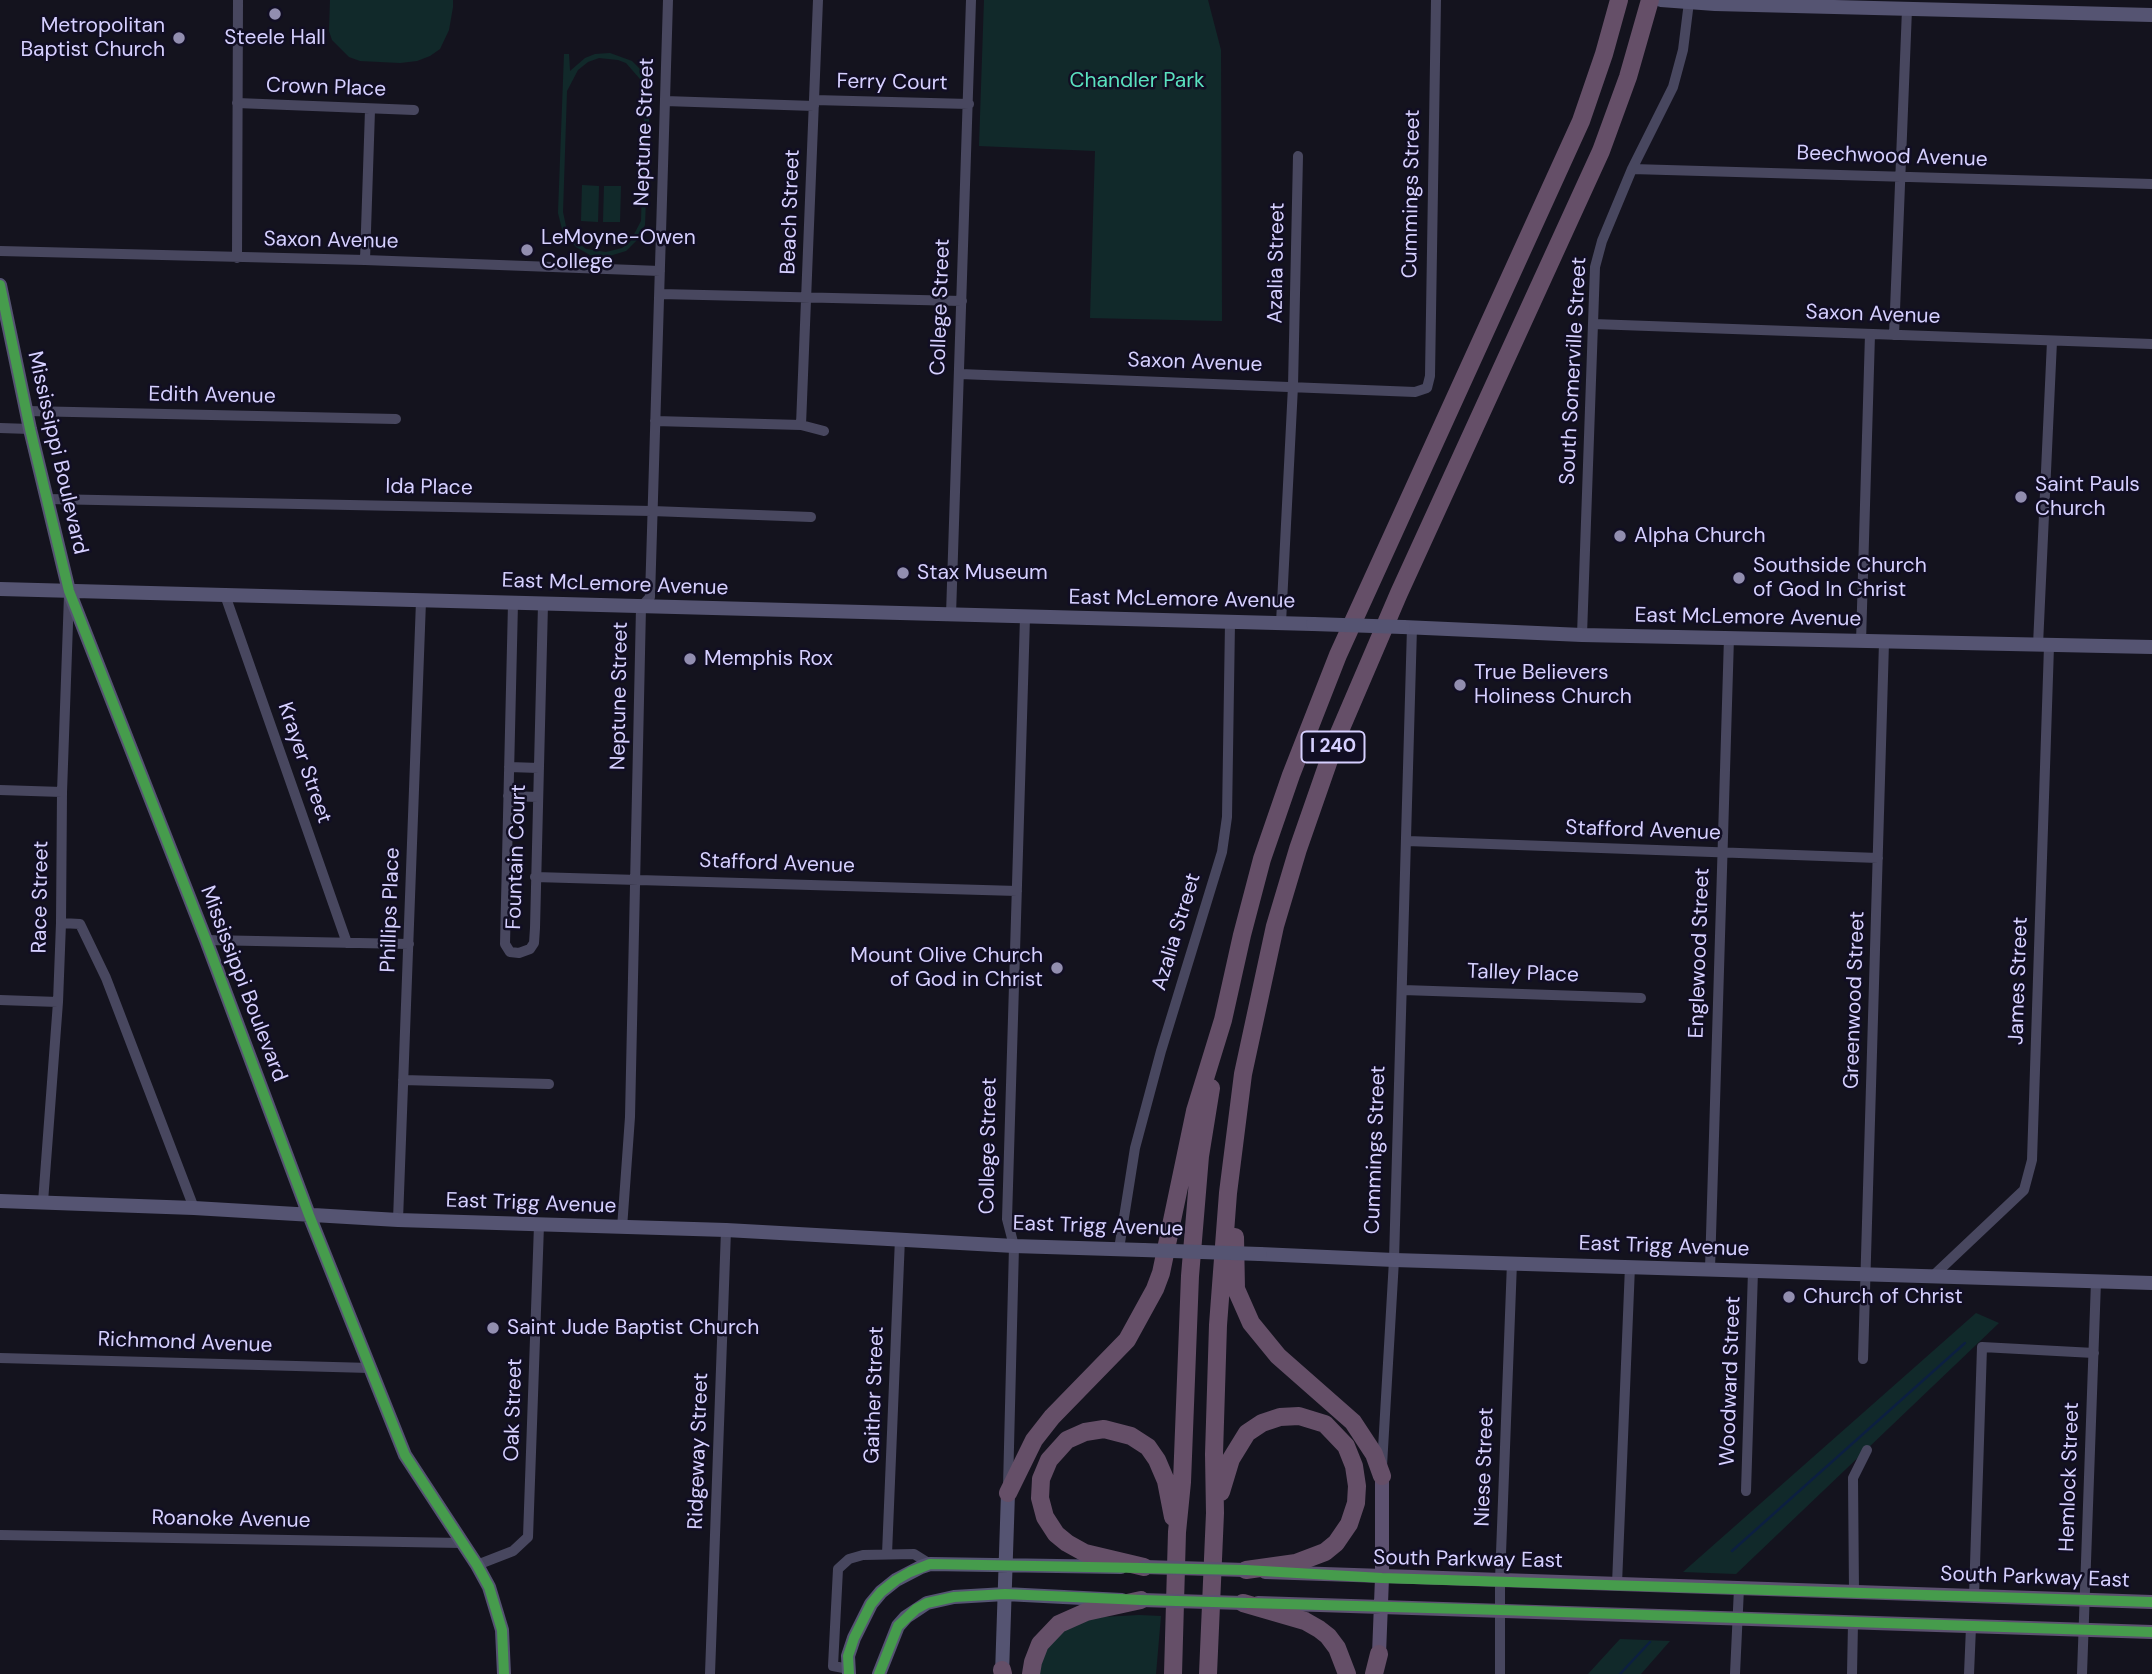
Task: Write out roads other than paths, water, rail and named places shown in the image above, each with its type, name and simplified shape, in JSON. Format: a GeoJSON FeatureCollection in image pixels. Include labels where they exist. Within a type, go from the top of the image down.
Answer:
{"type":"FeatureCollection","features":[{"type":"Feature","properties":{"kind":"highway","name":"I 240"},"geometry":{"type":"LineString","coordinates":[[1173,1674],[1177,1532],[1182,1482],[1194,1217],[1200,1156],[1220,1029],[1262,859],[1320,696],[1568,150],[1597,78],[1619,0]]}},
{"type":"Feature","properties":{"kind":"highway","name":"I 240"},"geometry":{"type":"LineString","coordinates":[[1208,1674],[1215,1513],[1217,1337],[1228,1193],[1243,1074],[1257,1003],[1282,903],[1335,740],[1394,604],[1601,151],[1643,32],[1650,0]]}},
{"type":"Feature","properties":{"kind":"highway"},"geometry":{"type":"LineString","coordinates":[[1008,1493],[1023,1460],[1043,1427],[1127,1340],[1149,1303],[1161,1273],[1195,1111],[1220,1029]]}},
{"type":"Feature","properties":{"kind":"highway"},"geometry":{"type":"LineString","coordinates":[[1228,1193],[1235,1234],[1236,1289],[1245,1313],[1259,1335],[1278,1356],[1353,1422],[1374,1454],[1382,1476]]}},
{"type":"Feature","properties":{"kind":"highway"},"geometry":{"type":"LineString","coordinates":[[1215,1513],[1227,1470],[1237,1447],[1247,1433],[1262,1423],[1279,1417],[1307,1417],[1325,1424],[1346,1446],[1354,1466],[1357,1495],[1352,1517],[1342,1536],[1325,1552],[1307,1560],[1245,1570]]}},
{"type":"Feature","properties":{"kind":"highway"},"geometry":{"type":"LineString","coordinates":[[1144,1567],[1084,1553],[1066,1543],[1050,1525],[1042,1507],[1040,1485],[1046,1466],[1055,1452],[1067,1440],[1096,1430],[1113,1430],[1138,1440],[1153,1453],[1162,1471],[1177,1532]]}},
{"type":"Feature","properties":{"kind":"highway"},"geometry":{"type":"LineString","coordinates":[[1031,1674],[1040,1644],[1059,1624],[1086,1612],[1141,1601]]}},
{"type":"Feature","properties":{"kind":"highway"},"geometry":{"type":"LineString","coordinates":[[1243,1603],[1305,1621],[1319,1629],[1338,1648],[1346,1674]]}},
{"type":"Feature","properties":{"kind":"highway"},"geometry":{"type":"LineString","coordinates":[[1165,1674],[1174,1627]]}},
{"type":"Feature","properties":{"kind":"highway"},"geometry":{"type":"LineString","coordinates":[[1209,1629],[1218,1674]]}},
{"type":"Feature","properties":{"kind":"highway"},"geometry":{"type":"LineString","coordinates":[[1376,1674],[1378,1654]]}},
{"type":"Feature","properties":{"kind":"main road"},"geometry":{"type":"LineString","coordinates":[[1661,0],[1828,3],[1907,9],[2075,6],[2152,15]]}},
{"type":"Feature","properties":{"kind":"main road","name":"Mississippi Boulevard"},"geometry":{"type":"LineString","coordinates":[[0,285],[30,429],[69,591],[206,940],[309,1215],[405,1455],[489,1587],[502,1630],[504,1674]]}},
{"type":"Feature","properties":{"kind":"main road","name":"East McLemore Avenue"},"geometry":{"type":"LineString","coordinates":[[0,589],[1282,623],[1582,635],[2152,647]]}},
{"type":"Feature","properties":{"kind":"main road","name":"East Trigg Avenue"},"geometry":{"type":"LineString","coordinates":[[0,1201],[194,1208],[398,1220],[726,1230],[1394,1260],[2152,1283]]}},
{"type":"Feature","properties":{"kind":"main road","name":"Cummings Street"},"geometry":{"type":"LineString","coordinates":[[1378,1654],[1382,1578],[1382,1476]]}},
{"type":"Feature","properties":{"kind":"main road","name":"College Street"},"geometry":{"type":"LineString","coordinates":[[1002,1673],[1008,1493]]}},
{"type":"Feature","properties":{"kind":"main road","name":"South Parkway East"},"geometry":{"type":"LineString","coordinates":[[849,1672],[848,1656],[853,1638],[871,1604],[881,1591],[896,1580],[930,1564],[1245,1570],[1382,1578],[2152,1601]]}},
{"type":"Feature","properties":{"kind":"main road"},"geometry":{"type":"LineString","coordinates":[[879,1674],[898,1626],[916,1609],[927,1603],[954,1597],[1005,1594],[1141,1601],[1381,1606],[2152,1632]]}},
{"type":"Feature","properties":{"kind":"street"},"geometry":{"type":"LineString","coordinates":[[237,258],[238,0]]}},
{"type":"Feature","properties":{"kind":"street","name":"Neptune Street"},"geometry":{"type":"LineString","coordinates":[[622,1228],[630,1117],[641,607],[650,597],[667,0]]}},
{"type":"Feature","properties":{"kind":"street","name":"Beach Street"},"geometry":{"type":"LineString","coordinates":[[801,425],[818,0]]}},
{"type":"Feature","properties":{"kind":"street","name":"College Street"},"geometry":{"type":"LineString","coordinates":[[951,615],[971,0]]}},
{"type":"Feature","properties":{"kind":"street","name":"Cummings Street"},"geometry":{"type":"LineString","coordinates":[[1427,388],[1430,376],[1436,0]]}},
{"type":"Feature","properties":{"kind":"street","name":"South Somerville Street"},"geometry":{"type":"LineString","coordinates":[[1582,635],[1595,267],[1602,242],[1632,169],[1673,87],[1683,50],[1689,2]]}},
{"type":"Feature","properties":{"kind":"street"},"geometry":{"type":"LineString","coordinates":[[1894,335],[1907,9]]}},
{"type":"Feature","properties":{"kind":"street","name":"Ferry Court"},"geometry":{"type":"LineString","coordinates":[[665,101],[969,104]]}},
{"type":"Feature","properties":{"kind":"street","name":"Crown Place"},"geometry":{"type":"LineString","coordinates":[[237,103],[414,110]]}},
{"type":"Feature","properties":{"kind":"street"},"geometry":{"type":"LineString","coordinates":[[365,260],[370,110]]}},
{"type":"Feature","properties":{"kind":"street","name":"Azalia Street"},"geometry":{"type":"LineString","coordinates":[[1282,623],[1293,386],[1298,156]]}},
{"type":"Feature","properties":{"kind":"street","name":"Beechwood Avenue"},"geometry":{"type":"LineString","coordinates":[[1632,169],[2152,184]]}},
{"type":"Feature","properties":{"kind":"street","name":"Saxon Avenue"},"geometry":{"type":"LineString","coordinates":[[0,251],[660,271]]}},
{"type":"Feature","properties":{"kind":"street"},"geometry":{"type":"LineString","coordinates":[[660,294],[962,301]]}},
{"type":"Feature","properties":{"kind":"street","name":"Saxon Avenue"},"geometry":{"type":"LineString","coordinates":[[1593,324],[2152,344]]}},
{"type":"Feature","properties":{"kind":"street"},"geometry":{"type":"LineString","coordinates":[[1861,642],[1870,334]]}},
{"type":"Feature","properties":{"kind":"street","name":"James Street"},"geometry":{"type":"LineString","coordinates":[[1933,1276],[2024,1190],[2032,1160],[2052,341]]}},
{"type":"Feature","properties":{"kind":"street","name":"Saxon Avenue"},"geometry":{"type":"LineString","coordinates":[[960,374],[1415,392],[1427,388]]}},
{"type":"Feature","properties":{"kind":"street","name":"Edith Avenue"},"geometry":{"type":"LineString","coordinates":[[27,411],[396,419]]}},
{"type":"Feature","properties":{"kind":"street"},"geometry":{"type":"LineString","coordinates":[[655,421],[801,425],[824,432]]}},
{"type":"Feature","properties":{"kind":"street"},"geometry":{"type":"LineString","coordinates":[[0,428],[30,429]]}},
{"type":"Feature","properties":{"kind":"street","name":"Ida Place"},"geometry":{"type":"LineString","coordinates":[[47,499],[652,511],[811,517]]}},
{"type":"Feature","properties":{"kind":"street","name":"Race Street"},"geometry":{"type":"LineString","coordinates":[[43,1202],[58,1002],[69,591]]}},
{"type":"Feature","properties":{"kind":"street","name":"Krayer Street"},"geometry":{"type":"LineString","coordinates":[[225,595],[347,943]]}},
{"type":"Feature","properties":{"kind":"street","name":"Phillips Place"},"geometry":{"type":"LineString","coordinates":[[398,1220],[421,600]]}},
{"type":"Feature","properties":{"kind":"street","name":"Fountain Court"},"geometry":{"type":"LineString","coordinates":[[513,603],[505,944],[510,952],[519,953],[530,949],[534,943],[544,604]]}},
{"type":"Feature","properties":{"kind":"street","name":"College Street"},"geometry":{"type":"LineString","coordinates":[[1008,1493],[1014,1245],[1007,1219],[1026,617]]}},
{"type":"Feature","properties":{"kind":"street","name":"Azalia Street"},"geometry":{"type":"LineString","coordinates":[[1119,1249],[1135,1147],[1161,1051],[1222,852],[1227,817],[1230,622]]}},
{"type":"Feature","properties":{"kind":"street","name":"Cummings Street"},"geometry":{"type":"LineString","coordinates":[[1382,1476],[1394,1260],[1403,990],[1407,841],[1407,627]]}},
{"type":"Feature","properties":{"kind":"street","name":"Englewood Street"},"geometry":{"type":"LineString","coordinates":[[1710,1269],[1729,638]]}},
{"type":"Feature","properties":{"kind":"street","name":"Greenwood Street"},"geometry":{"type":"LineString","coordinates":[[1863,1359],[1884,642]]}},
{"type":"Feature","properties":{"kind":"street"},"geometry":{"type":"LineString","coordinates":[[509,767],[539,768]]}},
{"type":"Feature","properties":{"kind":"street"},"geometry":{"type":"LineString","coordinates":[[0,790],[62,792]]}},
{"type":"Feature","properties":{"kind":"street"},"geometry":{"type":"LineString","coordinates":[[508,796],[538,797]]}},
{"type":"Feature","properties":{"kind":"street","name":"Stafford Avenue"},"geometry":{"type":"LineString","coordinates":[[1407,841],[1878,858]]}},
{"type":"Feature","properties":{"kind":"street","name":"Stafford Avenue"},"geometry":{"type":"LineString","coordinates":[[535,877],[1017,891]]}},
{"type":"Feature","properties":{"kind":"street"},"geometry":{"type":"LineString","coordinates":[[61,923],[80,924],[106,978],[194,1208]]}},
{"type":"Feature","properties":{"kind":"street"},"geometry":{"type":"LineString","coordinates":[[206,940],[410,944]]}},
{"type":"Feature","properties":{"kind":"street","name":"Talley Place"},"geometry":{"type":"LineString","coordinates":[[1403,990],[1641,998]]}},
{"type":"Feature","properties":{"kind":"street"},"geometry":{"type":"LineString","coordinates":[[0,1000],[58,1002]]}},
{"type":"Feature","properties":{"kind":"street"},"geometry":{"type":"LineString","coordinates":[[403,1080],[550,1084]]}},
{"type":"Feature","properties":{"kind":"street","name":"Oak Street"},"geometry":{"type":"LineString","coordinates":[[477,1565],[513,1551],[528,1537],[539,1225]]}},
{"type":"Feature","properties":{"kind":"street","name":"Ridgeway Street"},"geometry":{"type":"LineString","coordinates":[[710,1674],[726,1230]]}},
{"type":"Feature","properties":{"kind":"street","name":"Gaither Street"},"geometry":{"type":"LineString","coordinates":[[887,1554],[901,1238]]}},
{"type":"Feature","properties":{"kind":"street","name":"Niese Street"},"geometry":{"type":"LineString","coordinates":[[1500,1674],[1500,1580],[1512,1262]]}},
{"type":"Feature","properties":{"kind":"street"},"geometry":{"type":"LineString","coordinates":[[1617,1584],[1630,1266]]}},
{"type":"Feature","properties":{"kind":"street","name":"Woodward Street"},"geometry":{"type":"LineString","coordinates":[[1746,1491],[1753,1271]]}},
{"type":"Feature","properties":{"kind":"street","name":"Hemlock Street"},"geometry":{"type":"LineString","coordinates":[[2082,1674],[2096,1281]]}},
{"type":"Feature","properties":{"kind":"street"},"geometry":{"type":"LineString","coordinates":[[1974,1596],[1982,1347],[2094,1353]]}},
{"type":"Feature","properties":{"kind":"street","name":"Richmond Avenue"},"geometry":{"type":"LineString","coordinates":[[0,1358],[370,1368]]}},
{"type":"Feature","properties":{"kind":"street"},"geometry":{"type":"LineString","coordinates":[[1854,1591],[1853,1478],[1867,1450]]}},
{"type":"Feature","properties":{"kind":"street","name":"Roanoke Avenue"},"geometry":{"type":"LineString","coordinates":[[0,1535],[462,1543]]}},
{"type":"Feature","properties":{"kind":"street"},"geometry":{"type":"LineString","coordinates":[[849,1672],[834,1666],[838,1569],[849,1559],[863,1555],[914,1554],[930,1564]]}},
{"type":"Feature","properties":{"kind":"street"},"geometry":{"type":"LineString","coordinates":[[1735,1674],[1739,1588]]}},
{"type":"Feature","properties":{"kind":"street"},"geometry":{"type":"LineString","coordinates":[[1852,1674],[1853,1623]]}},
{"type":"Feature","properties":{"kind":"street"},"geometry":{"type":"LineString","coordinates":[[1969,1674],[1971,1627]]}},
{"type":"Feature","properties":{"kind":"waterway"},"geometry":{"type":"LineString","coordinates":[[1732,1551],[1965,1343]]}},
{"type":"Feature","properties":{"kind":"waterway"},"geometry":{"type":"LineString","coordinates":[[1620,1674],[1650,1642]]}},
{"type":"Feature","properties":{"kind":"place","name":"Steele Hall"},"geometry":{"type":"Point","coordinates":[275,14]}},
{"type":"Feature","properties":{"kind":"place","name":"Metropolitan Baptist Church"},"geometry":{"type":"Point","coordinates":[179,38]}},
{"type":"Feature","properties":{"kind":"place","name":"LeMoyne-Owen College"},"geometry":{"type":"Point","coordinates":[527,250]}},
{"type":"Feature","properties":{"kind":"place","name":"Saint Pauls Church"},"geometry":{"type":"Point","coordinates":[2021,497]}},
{"type":"Feature","properties":{"kind":"place","name":"Alpha Church"},"geometry":{"type":"Point","coordinates":[1620,536]}},
{"type":"Feature","properties":{"kind":"place","name":"Stax Museum"},"geometry":{"type":"Point","coordinates":[903,573]}},
{"type":"Feature","properties":{"kind":"place","name":"Southside Church of God In Christ"},"geometry":{"type":"Point","coordinates":[1739,578]}},
{"type":"Feature","properties":{"kind":"place","name":"Memphis Rox"},"geometry":{"type":"Point","coordinates":[690,659]}},
{"type":"Feature","properties":{"kind":"place","name":"True Believers Holiness Church"},"geometry":{"type":"Point","coordinates":[1460,685]}},
{"type":"Feature","properties":{"kind":"place","name":"Mount Olive Church of God in Christ"},"geometry":{"type":"Point","coordinates":[1057,968]}},
{"type":"Feature","properties":{"kind":"place","name":"Church of Christ"},"geometry":{"type":"Point","coordinates":[1789,1297]}},
{"type":"Feature","properties":{"kind":"place","name":"Saint Jude Baptist Church"},"geometry":{"type":"Point","coordinates":[493,1328]}},
{"type":"Feature","properties":{"kind":"park label","name":"Chandler Park"},"geometry":{"type":"Point","coordinates":[1137,81]}}]}
